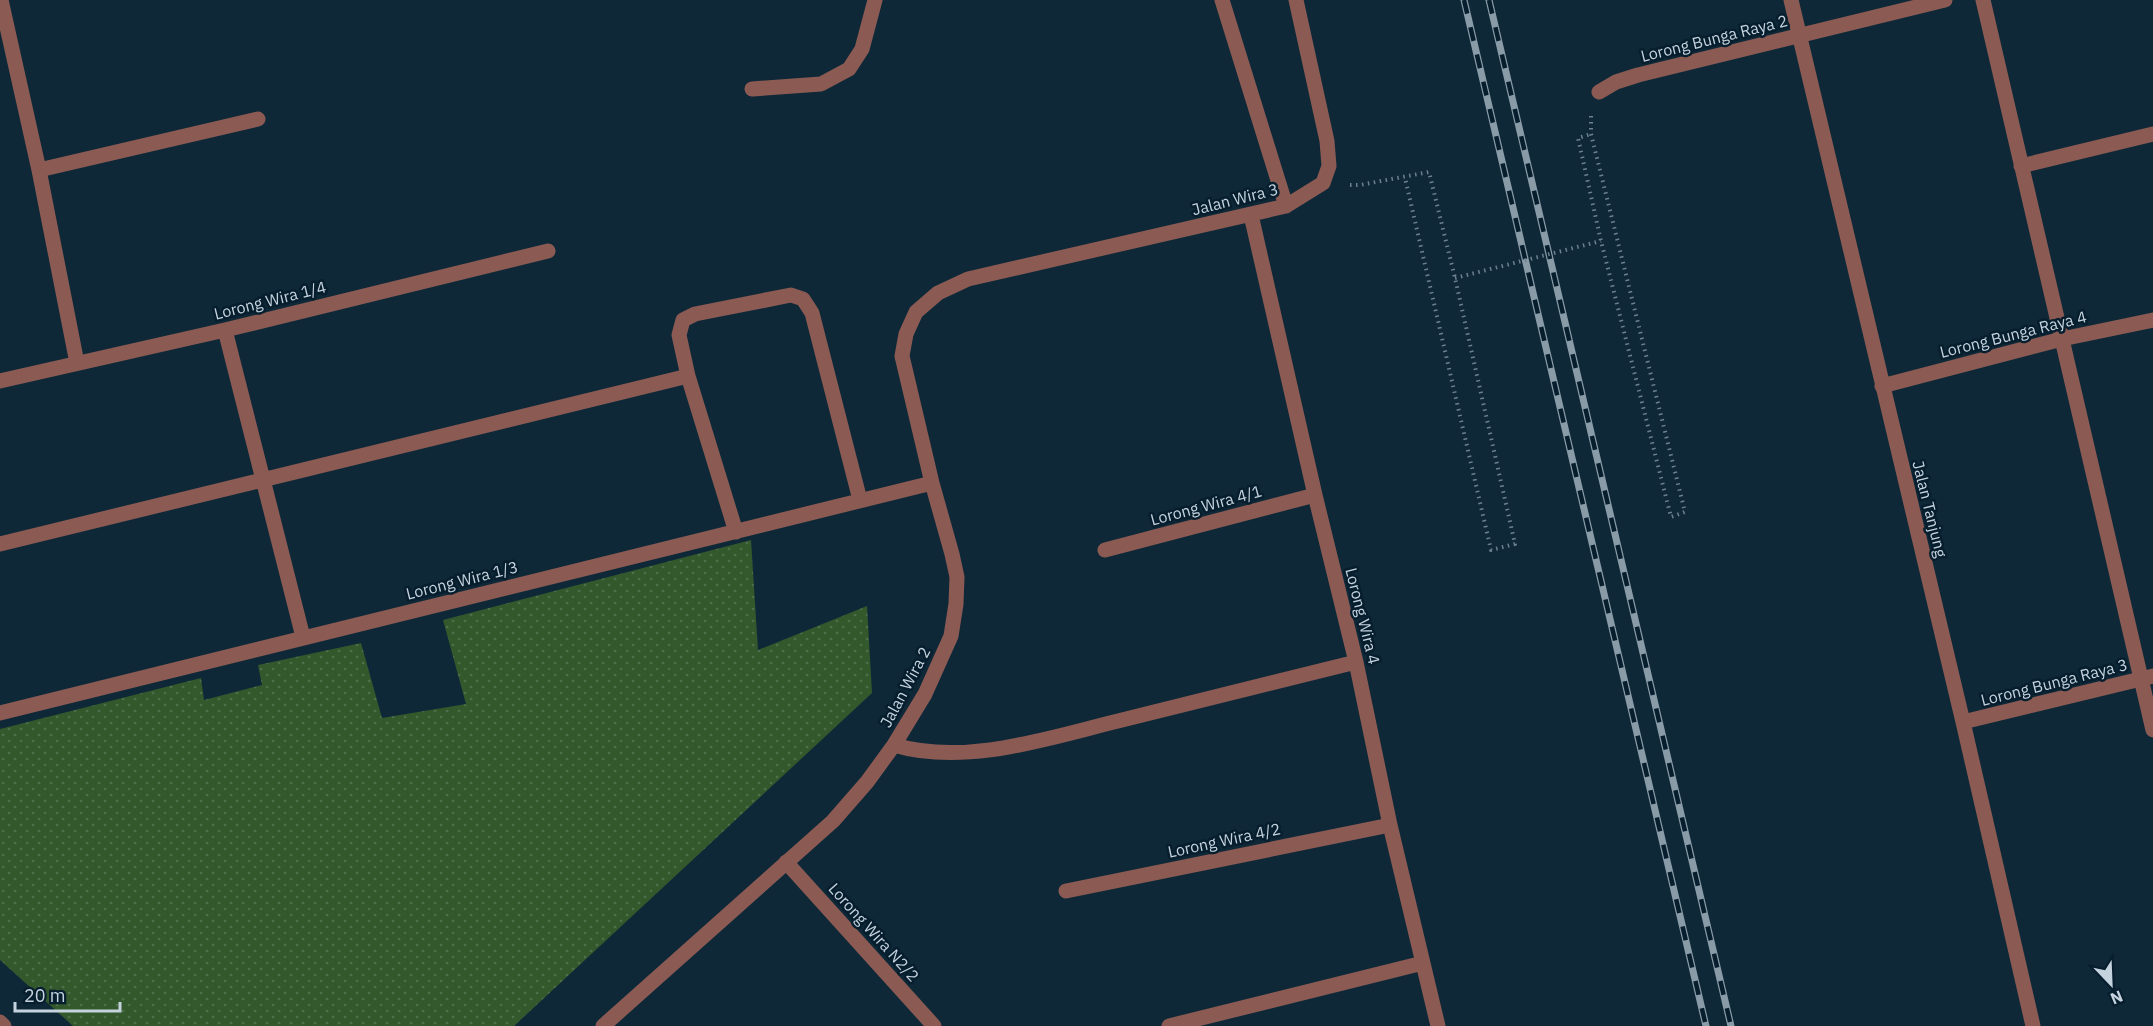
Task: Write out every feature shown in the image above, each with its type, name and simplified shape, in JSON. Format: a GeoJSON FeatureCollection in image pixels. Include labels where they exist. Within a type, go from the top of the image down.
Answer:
{"type":"FeatureCollection","features":[{"type":"Feature","properties":{"kind":"street"},"geometry":{"type":"LineString","coordinates":[[1,0],[39,170],[77,363]]}},
{"type":"Feature","properties":{"kind":"street"},"geometry":{"type":"LineString","coordinates":[[752,89],[821,84],[849,69],[862,50],[875,0]]}},
{"type":"Feature","properties":{"kind":"street"},"geometry":{"type":"LineString","coordinates":[[1222,0],[1286,206]]}},
{"type":"Feature","properties":{"kind":"street","name":"Jalan Wira 3"},"geometry":{"type":"LineString","coordinates":[[968,279],[1286,206],[1323,183],[1329,166],[1327,141],[1296,0]]}},
{"type":"Feature","properties":{"kind":"street","name":"Jalan Tanjung"},"geometry":{"type":"LineString","coordinates":[[1791,0],[2033,1026]]}},
{"type":"Feature","properties":{"kind":"street","name":"Lorong Bunga Raya 2"},"geometry":{"type":"LineString","coordinates":[[1599,92],[1616,82],[1638,75],[1945,0]]}},
{"type":"Feature","properties":{"kind":"street"},"geometry":{"type":"LineString","coordinates":[[1983,0],[2062,339],[2146,678],[2153,730]]}},
{"type":"Feature","properties":{"kind":"street"},"geometry":{"type":"LineString","coordinates":[[39,170],[258,119]]}},
{"type":"Feature","properties":{"kind":"street"},"geometry":{"type":"LineString","coordinates":[[2021,166],[2153,134]]}},
{"type":"Feature","properties":{"kind":"street","name":"Lorong Wira 4"},"geometry":{"type":"LineString","coordinates":[[1251,215],[1356,662],[1390,825],[1438,1026]]}},
{"type":"Feature","properties":{"kind":"street","name":"Lorong Wira 1/4"},"geometry":{"type":"LineString","coordinates":[[0,381],[225,330],[548,251]]}},
{"type":"Feature","properties":{"kind":"street","name":"Jalan Wira 2"},"geometry":{"type":"LineString","coordinates":[[603,1026],[833,821],[867,782],[894,745],[925,694],[951,636],[957,577],[902,356],[906,334],[916,312],[938,293],[968,279]]}},
{"type":"Feature","properties":{"kind":"street"},"geometry":{"type":"LineString","coordinates":[[736,532],[688,376],[679,335],[683,320],[695,314],[791,295],[803,299],[813,313],[860,501]]}},
{"type":"Feature","properties":{"kind":"street","name":"Lorong Bunga Raya 4"},"geometry":{"type":"LineString","coordinates":[[1881,386],[2062,339],[2153,320]]}},
{"type":"Feature","properties":{"kind":"street"},"geometry":{"type":"LineString","coordinates":[[225,330],[303,637]]}},
{"type":"Feature","properties":{"kind":"street"},"geometry":{"type":"LineString","coordinates":[[0,544],[688,376]]}},
{"type":"Feature","properties":{"kind":"street","name":"Lorong Wira 1/3"},"geometry":{"type":"LineString","coordinates":[[0,713],[932,483]]}},
{"type":"Feature","properties":{"kind":"street","name":"Lorong Wira 4/1"},"geometry":{"type":"LineString","coordinates":[[1106,550],[1315,495]]}},
{"type":"Feature","properties":{"kind":"street"},"geometry":{"type":"LineString","coordinates":[[894,745],[914,751],[976,753],[1356,662]]}},
{"type":"Feature","properties":{"kind":"street","name":"Lorong Bunga Raya 3"},"geometry":{"type":"LineString","coordinates":[[1963,722],[2146,678]]}},
{"type":"Feature","properties":{"kind":"street","name":"Lorong Wira 4/2"},"geometry":{"type":"LineString","coordinates":[[1066,891],[1390,825]]}},
{"type":"Feature","properties":{"kind":"street","name":"Lorong Wira N2/2"},"geometry":{"type":"LineString","coordinates":[[786,861],[934,1026]]}},
{"type":"Feature","properties":{"kind":"street"},"geometry":{"type":"LineString","coordinates":[[1169,1026],[1423,963]]}},
{"type":"Feature","properties":{"kind":"street"},"geometry":{"type":"LineString","coordinates":[[0,1022],[4,1026]]}},
{"type":"Feature","properties":{"kind":"path"},"geometry":{"type":"LineString","coordinates":[[1591,134],[1686,512],[1671,517],[1601,241],[1578,138],[1591,134]]}},
{"type":"Feature","properties":{"kind":"path"},"geometry":{"type":"LineString","coordinates":[[1360,185],[1429,172],[1515,544],[1491,550],[1405,177]]}},
{"type":"Feature","properties":{"kind":"path"},"geometry":{"type":"LineString","coordinates":[[1455,278],[1601,241]]}},
{"type":"Feature","properties":{"kind":"green space"},"geometry":{"type":"Polygon","coordinates":[[[751,540],[758,650],[867,606],[872,693],[514,1026],[73,1026],[0,960],[0,729],[201,678],[204,700],[262,685],[258,665],[361,643],[382,718],[466,704],[443,620],[751,540]]]}},
{"type":"Feature","properties":{"kind":"railway"},"geometry":{"type":"LineString","coordinates":[[1464,0],[1706,1026]]}},
{"type":"Feature","properties":{"kind":"railway"},"geometry":{"type":"LineString","coordinates":[[1489,0],[1731,1026]]}}]}
